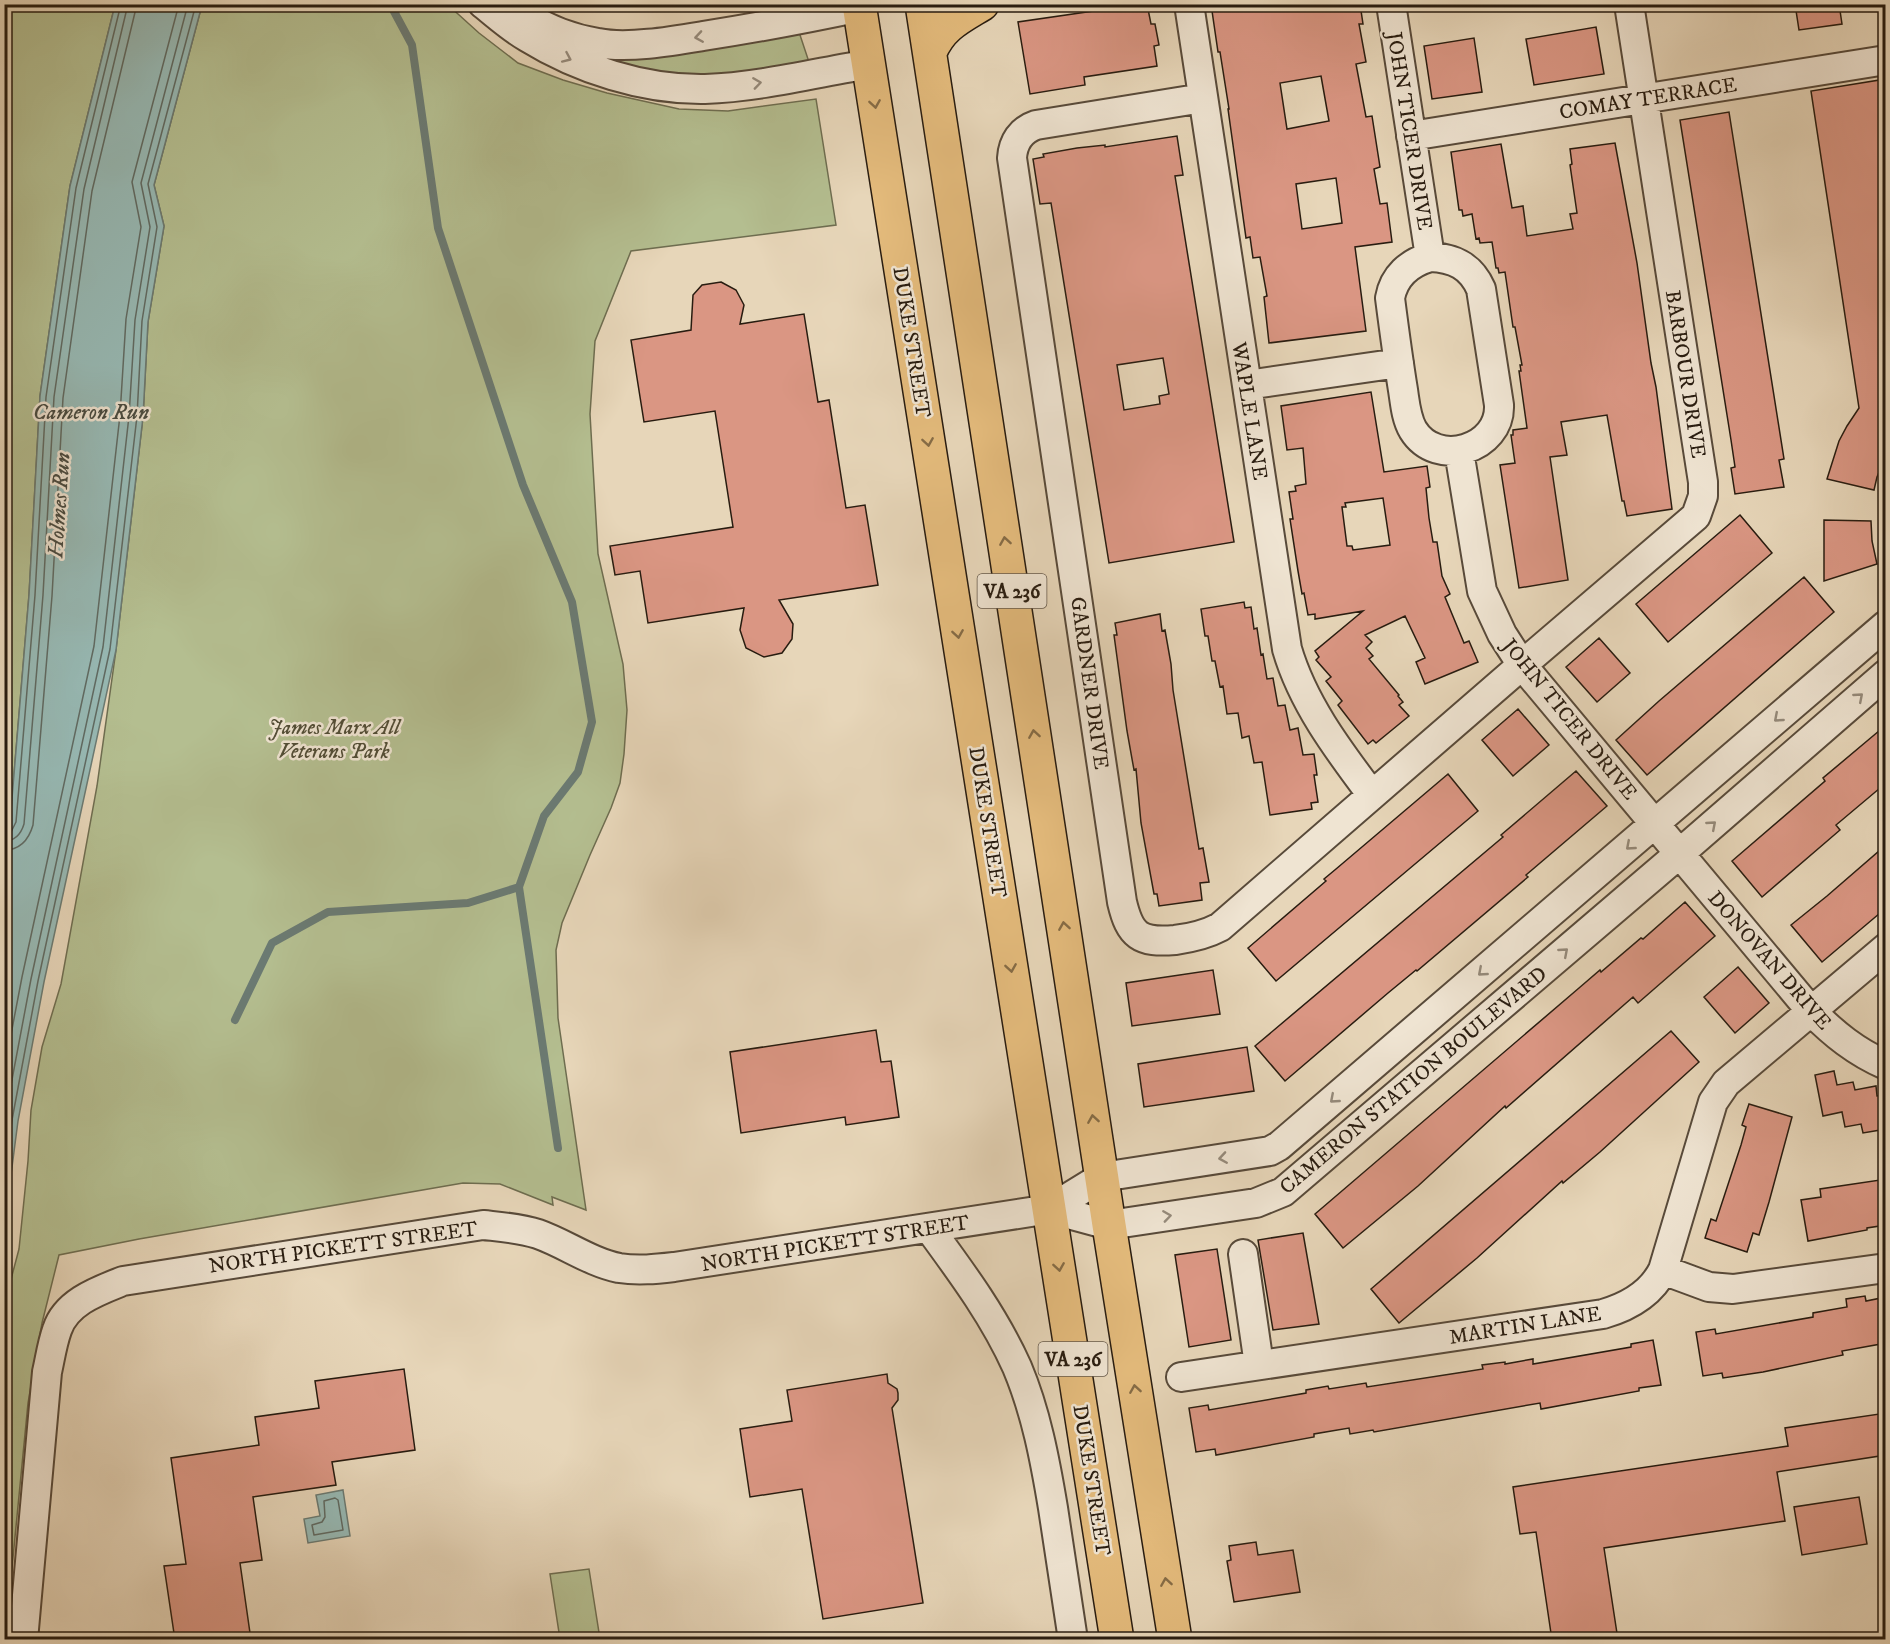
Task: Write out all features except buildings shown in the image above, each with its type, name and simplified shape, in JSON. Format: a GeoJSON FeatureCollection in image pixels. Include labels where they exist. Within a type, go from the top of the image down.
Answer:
{"type":"FeatureCollection","features":[{"type":"Feature","properties":{"kind":"main road","name":"VA 236"},"geometry":{"type":"LineString","coordinates":[[922,4],[1109,1225],[1175,1640]]}},
{"type":"Feature","properties":{"kind":"main road"},"geometry":{"type":"LineString","coordinates":[[930,52],[934,41],[943,30],[982,4]]}},
{"type":"Feature","properties":{"kind":"main road","name":"DUKE STREET"},"geometry":{"type":"LineString","coordinates":[[860,6],[1117,1640]]}},
{"type":"Feature","properties":{"kind":"street"},"geometry":{"type":"LineString","coordinates":[[483,4],[525,37],[569,59],[623,78],[660,86],[705,88],[747,84],[869,64]]}},
{"type":"Feature","properties":{"kind":"street"},"geometry":{"type":"LineString","coordinates":[[509,4],[540,24],[563,33],[599,43],[616,44],[677,40],[799,20],[860,6]]}},
{"type":"Feature","properties":{"kind":"street","name":"WAPLE LANE"},"geometry":{"type":"LineString","coordinates":[[1189,4],[1284,630],[1291,661],[1306,696],[1325,729],[1372,795]]}},
{"type":"Feature","properties":{"kind":"street","name":"JOHN TICER DRIVE"},"geometry":{"type":"LineString","coordinates":[[1391,4],[1430,257]]}},
{"type":"Feature","properties":{"kind":"street","name":"BARBOUR DRIVE"},"geometry":{"type":"LineString","coordinates":[[1522,665],[1696,516],[1703,496],[1703,482],[1629,4]]}},
{"type":"Feature","properties":{"kind":"street","name":"COMAY TERRACE"},"geometry":{"type":"LineString","coordinates":[[1411,136],[1886,60]]}},
{"type":"Feature","properties":{"kind":"street","name":"GARDNER DRIVE"},"geometry":{"type":"LineString","coordinates":[[1203,98],[1036,125],[1022,133],[1013,150],[1013,173],[1122,902],[1128,921],[1143,938],[1158,941],[1202,936],[1220,927],[1522,665]]}},
{"type":"Feature","properties":{"kind":"street","name":"JOHN TICER DRIVE"},"geometry":{"type":"LineString","coordinates":[[1430,257],[1443,257],[1462,264],[1477,279],[1481,289],[1499,405],[1497,420],[1489,435],[1471,448],[1459,451],[1438,449],[1429,445],[1414,432],[1407,415],[1399,363],[1390,298],[1392,288],[1396,279],[1403,272],[1420,260],[1430,257]]}},
{"type":"Feature","properties":{"kind":"street"},"geometry":{"type":"LineString","coordinates":[[1246,385],[1399,363]]}},
{"type":"Feature","properties":{"kind":"street","name":"JOHN TICER DRIVE"},"geometry":{"type":"LineString","coordinates":[[1459,451],[1482,591],[1502,634],[1522,665],[1667,839]]}},
{"type":"Feature","properties":{"kind":"street","name":"CAMERON STATION BOULEVARD"},"geometry":{"type":"LineString","coordinates":[[1050,1209],[1109,1225],[1256,1203],[1283,1192],[1667,839],[1886,625]]}},
{"type":"Feature","properties":{"kind":"street","name":"CAMERON STATION BOULEVARD"},"geometry":{"type":"LineString","coordinates":[[1050,1209],[1102,1177],[1270,1151],[1280,1146],[1667,839],[1886,674]]}},
{"type":"Feature","properties":{"kind":"street","name":"DONOVAN DRIVE"},"geometry":{"type":"LineString","coordinates":[[1667,839],[1811,1011],[1833,1034],[1853,1049],[1886,1065]]}},
{"type":"Feature","properties":{"kind":"street","name":"MARTIN LANE"},"geometry":{"type":"LineString","coordinates":[[1181,1377],[1603,1314],[1618,1310],[1636,1300],[1650,1288],[1663,1270],[1713,1102],[1726,1083],[1886,948]]}},
{"type":"Feature","properties":{"kind":"street","name":"NORTH PICKETT STREET"},"geometry":{"type":"LineString","coordinates":[[23,1640],[47,1372],[57,1329],[65,1314],[82,1300],[101,1289],[123,1281],[483,1225],[521,1230],[600,1262],[620,1268],[646,1270],[713,1262],[1050,1209]]}},
{"type":"Feature","properties":{"kind":"street","name":"DUKE STREET"},"geometry":{"type":"LineString","coordinates":[[929,1228],[982,1302],[1017,1368],[1031,1406],[1048,1479],[1073,1640]]}},
{"type":"Feature","properties":{"kind":"street"},"geometry":{"type":"LineString","coordinates":[[1243,1254],[1260,1365]]}},
{"type":"Feature","properties":{"kind":"street"},"geometry":{"type":"LineString","coordinates":[[1663,1270],[1709,1287],[1733,1289],[1886,1268]]}},
{"type":"Feature","properties":{"kind":"green space"},"geometry":{"type":"Polygon","coordinates":[[[5,5],[115,5],[70,186],[40,396],[29,595],[10,822],[5,832],[5,5]]]}},
{"type":"Feature","properties":{"kind":"green space","name":"James Marx All Veterans Park"},"geometry":{"type":"Polygon","coordinates":[[[202,5],[448,5],[518,63],[607,93],[679,109],[728,111],[816,99],[836,225],[631,251],[595,341],[590,414],[598,554],[623,664],[627,710],[620,783],[562,923],[556,950],[558,1018],[586,1210],[552,1197],[553,1205],[500,1184],[463,1183],[59,1255],[42,1323],[28,1403],[5,1640],[5,1302],[19,1249],[31,1110],[42,1047],[61,984],[97,786],[116,650],[143,417],[148,322],[164,226],[154,185],[202,5]]]}},
{"type":"Feature","properties":{"kind":"green space"},"geometry":{"type":"Polygon","coordinates":[[[799,32],[810,65],[703,78],[661,75],[592,58],[799,32]]]}},
{"type":"Feature","properties":{"kind":"green space"},"geometry":{"type":"Polygon","coordinates":[[[589,1569],[600,1639],[560,1639],[550,1574],[589,1569]]]}},
{"type":"Feature","properties":{"kind":"water","name":"Cameron Run"},"geometry":{"type":"Polygon","coordinates":[[[115,5],[202,5],[154,185],[164,226],[148,322],[143,417],[116,650],[44,982],[18,1121],[5,1221],[4,832],[10,822],[29,595],[40,396],[70,186],[115,5]]]}},
{"type":"Feature","properties":{"kind":"water"},"geometry":{"type":"Polygon","coordinates":[[[343,1490],[350,1536],[308,1543],[304,1519],[320,1516],[316,1495],[343,1490]]]}},
{"type":"Feature","properties":{"kind":"waterway"},"geometry":{"type":"LineString","coordinates":[[390,4],[412,45],[438,228],[523,485],[572,602],[592,722],[578,772],[544,816],[519,887],[558,1148]]}},
{"type":"Feature","properties":{"kind":"waterway"},"geometry":{"type":"LineString","coordinates":[[235,1020],[272,943],[328,912],[468,903],[519,887]]}},
{"type":"Feature","properties":{"kind":"water label","name":"Holmes Run"},"geometry":{"type":"Point","coordinates":[58,505]}}]}
